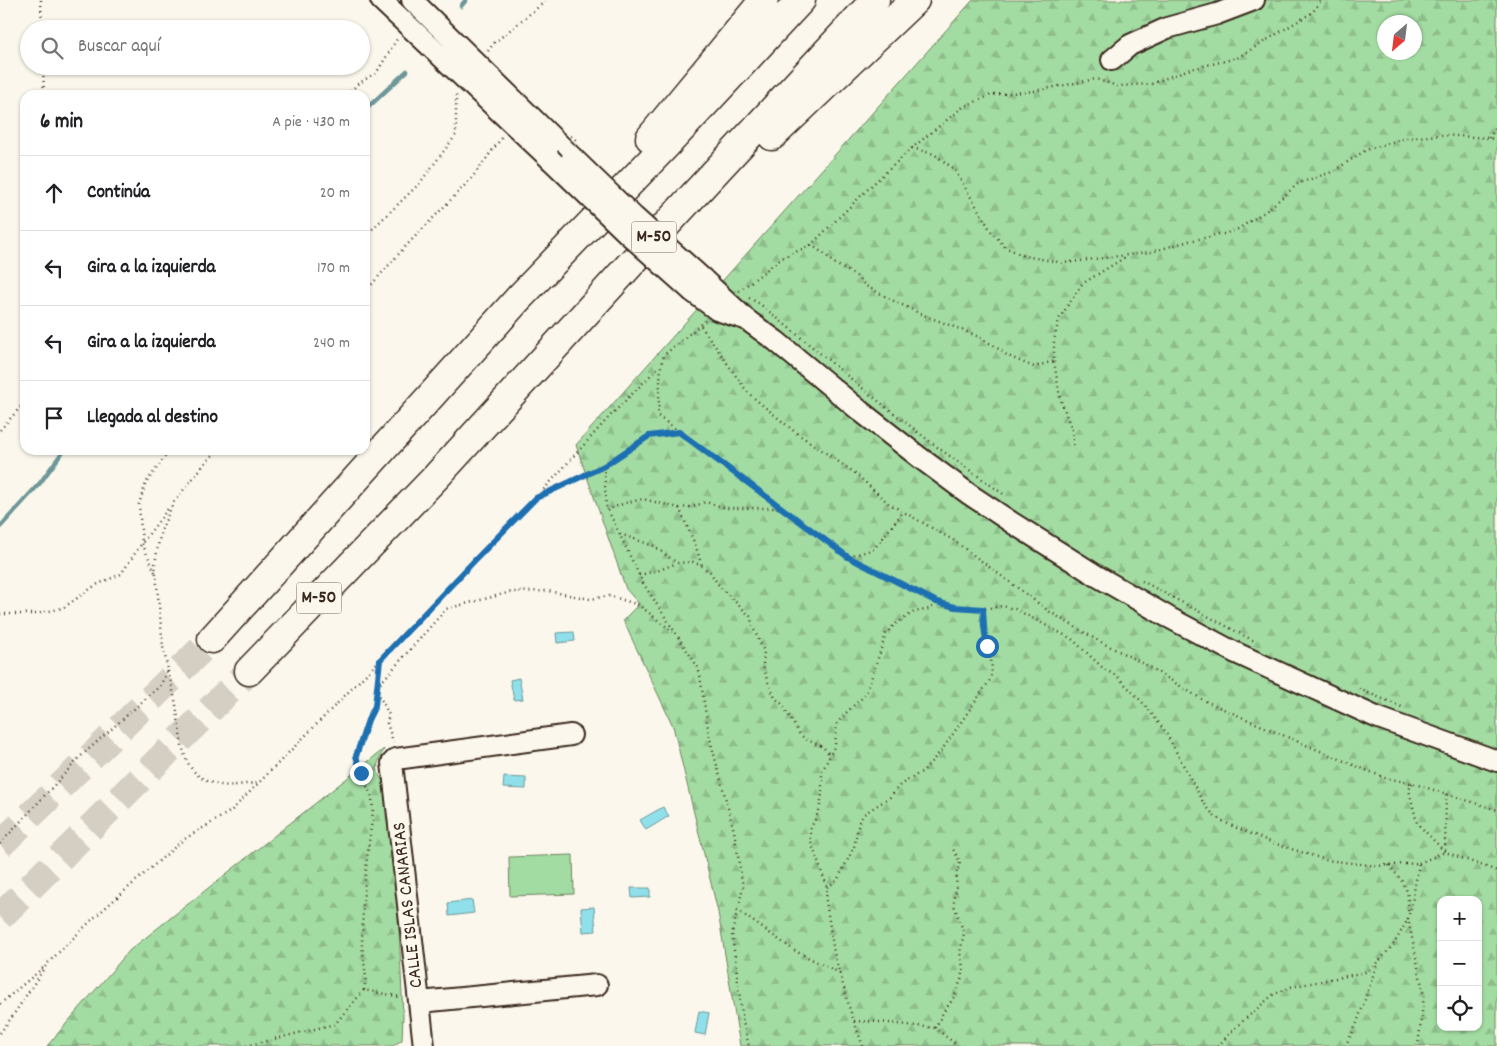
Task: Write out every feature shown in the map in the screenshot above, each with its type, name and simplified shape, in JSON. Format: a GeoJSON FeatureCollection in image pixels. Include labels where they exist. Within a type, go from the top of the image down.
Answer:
{"type":"FeatureCollection","features":[{"type":"Feature","properties":{"kind":"highway"},"geometry":{"type":"LineString","coordinates":[[518,299],[764,0]]}},
{"type":"Feature","properties":{"kind":"highway","name":"M-50"},"geometry":{"type":"LineString","coordinates":[[212,639],[518,299],[672,139],[801,0]]}},
{"type":"Feature","properties":{"kind":"highway","name":"M-50"},"geometry":{"type":"LineString","coordinates":[[249,670],[436,477],[875,0]]}},
{"type":"Feature","properties":{"kind":"highway"},"geometry":{"type":"LineString","coordinates":[[436,477],[504,416],[717,190],[914,0]]}},
{"type":"Feature","properties":{"kind":"street"},"geometry":{"type":"LineString","coordinates":[[380,0],[628,234],[776,341],[919,457],[1014,524],[1097,576],[1234,652],[1376,717],[1497,761]]}},
{"type":"Feature","properties":{"kind":"street"},"geometry":{"type":"LineString","coordinates":[[412,0],[634,217],[698,286]]}},
{"type":"Feature","properties":{"kind":"street"},"geometry":{"type":"LineString","coordinates":[[1112,60],[1130,46],[1167,28],[1217,14],[1254,0]]}},
{"type":"Feature","properties":{"kind":"street","name":"CALLE ISLAS CANARIAS"},"geometry":{"type":"LineString","coordinates":[[424,1046],[392,763],[396,759],[571,735]]}},
{"type":"Feature","properties":{"kind":"street"},"geometry":{"type":"LineString","coordinates":[[420,1002],[597,985]]}},
{"type":"Feature","properties":{"kind":"path"},"geometry":{"type":"LineString","coordinates":[[41,0],[42,20]]}},
{"type":"Feature","properties":{"kind":"path"},"geometry":{"type":"LineString","coordinates":[[489,50],[494,43],[547,0]]}},
{"type":"Feature","properties":{"kind":"path"},"geometry":{"type":"LineString","coordinates":[[747,285],[782,258],[811,245],[912,148],[963,107],[991,95],[1034,91],[1096,79],[1117,86],[1151,84],[1187,70],[1237,58],[1313,12],[1321,0]]}},
{"type":"Feature","properties":{"kind":"path"},"geometry":{"type":"LineString","coordinates":[[352,90],[376,72],[408,25]]}},
{"type":"Feature","properties":{"kind":"path"},"geometry":{"type":"LineString","coordinates":[[43,75],[44,90]]}},
{"type":"Feature","properties":{"kind":"path"},"geometry":{"type":"LineString","coordinates":[[370,231],[419,184],[456,135],[456,93]]}},
{"type":"Feature","properties":{"kind":"path"},"geometry":{"type":"LineString","coordinates":[[1488,138],[1497,126]]}},
{"type":"Feature","properties":{"kind":"path"},"geometry":{"type":"LineString","coordinates":[[370,286],[404,248],[471,179],[506,131]]}},
{"type":"Feature","properties":{"kind":"path"},"geometry":{"type":"LineString","coordinates":[[912,148],[934,154],[954,169],[991,231],[1005,247],[1024,256],[1064,263],[1151,252],[1238,229],[1266,211],[1299,183],[1332,172],[1366,150],[1405,138],[1442,135],[1497,140]]}},
{"type":"Feature","properties":{"kind":"path"},"geometry":{"type":"LineString","coordinates":[[811,245],[866,286],[921,314],[975,335],[1008,356],[1034,367],[1054,362]]}},
{"type":"Feature","properties":{"kind":"path"},"geometry":{"type":"LineString","coordinates":[[1074,450],[1072,430],[1060,398],[1054,362],[1054,341],[1059,319],[1082,284],[1129,255]]}},
{"type":"Feature","properties":{"kind":"path"},"geometry":{"type":"LineString","coordinates":[[738,291],[760,304],[933,444],[1010,500]]}},
{"type":"Feature","properties":{"kind":"path"},"geometry":{"type":"LineString","coordinates":[[708,319],[664,355],[661,366],[658,416],[848,557],[937,602],[955,607],[983,609],[1002,606],[1015,609],[1072,639],[1104,669],[1118,677],[1144,704],[1165,731],[1203,802],[1215,816],[1230,825],[1272,843],[1326,860],[1376,866],[1419,863],[1445,852]]}},
{"type":"Feature","properties":{"kind":"path"},"geometry":{"type":"LineString","coordinates":[[777,323],[784,330]]}},
{"type":"Feature","properties":{"kind":"path"},"geometry":{"type":"LineString","coordinates":[[701,326],[748,393],[795,432],[855,473],[888,503],[953,540],[1050,612],[1203,700],[1385,778],[1412,783],[1497,810]]}},
{"type":"Feature","properties":{"kind":"path"},"geometry":{"type":"LineString","coordinates":[[0,1004],[47,964],[97,915],[183,840],[231,811],[380,660],[536,498],[610,416],[661,366]]}},
{"type":"Feature","properties":{"kind":"path"},"geometry":{"type":"LineString","coordinates":[[0,430],[20,408]]}},
{"type":"Feature","properties":{"kind":"path"},"geometry":{"type":"LineString","coordinates":[[536,498],[604,466],[649,436],[679,432]]}},
{"type":"Feature","properties":{"kind":"path"},"geometry":{"type":"LineString","coordinates":[[156,574],[142,543],[139,504],[146,482],[166,455]]}},
{"type":"Feature","properties":{"kind":"path"},"geometry":{"type":"LineString","coordinates":[[0,614],[36,614],[62,608],[96,585],[121,574],[142,543],[213,455]]}},
{"type":"Feature","properties":{"kind":"path"},"geometry":{"type":"LineString","coordinates":[[604,466],[606,506],[639,576],[699,669],[709,735],[734,830],[743,887],[732,934],[743,1022],[749,1046]]}},
{"type":"Feature","properties":{"kind":"path"},"geometry":{"type":"LineString","coordinates":[[608,510],[625,503],[643,500],[679,508],[692,507],[706,502],[726,508],[783,508]]}},
{"type":"Feature","properties":{"kind":"path"},"geometry":{"type":"LineString","coordinates":[[173,503],[161,531],[155,564],[163,647],[176,705],[183,750],[190,767],[202,780],[221,786],[260,782]]}},
{"type":"Feature","properties":{"kind":"path"},"geometry":{"type":"LineString","coordinates":[[679,508],[695,544],[702,566]]}},
{"type":"Feature","properties":{"kind":"path"},"geometry":{"type":"LineString","coordinates":[[848,557],[874,549],[904,512]]}},
{"type":"Feature","properties":{"kind":"path"},"geometry":{"type":"LineString","coordinates":[[619,533],[654,546],[677,563]]}},
{"type":"Feature","properties":{"kind":"path"},"geometry":{"type":"LineString","coordinates":[[639,576],[677,563],[693,562],[710,572],[720,587],[750,616],[764,651],[763,665],[766,680],[775,698],[782,704],[799,733],[805,739],[823,747],[830,755]]}},
{"type":"Feature","properties":{"kind":"path"},"geometry":{"type":"LineString","coordinates":[[1140,580],[1259,643]]}},
{"type":"Feature","properties":{"kind":"path"},"geometry":{"type":"LineString","coordinates":[[377,689],[446,609],[510,592],[548,591],[590,599],[610,596],[639,604],[676,635]]}},
{"type":"Feature","properties":{"kind":"path"},"geometry":{"type":"LineString","coordinates":[[863,1046],[834,952],[826,901],[827,887],[811,842],[810,830],[819,811],[822,795],[822,772],[835,745],[837,723],[866,694],[886,634],[894,625],[914,612],[930,609],[937,602]]}},
{"type":"Feature","properties":{"kind":"path"},"geometry":{"type":"LineString","coordinates":[[827,887],[837,881],[846,865],[854,847],[860,822],[864,814],[890,798],[900,785],[923,770],[942,750],[990,680],[993,667],[987,646],[983,609]]}},
{"type":"Feature","properties":{"kind":"path"},"geometry":{"type":"LineString","coordinates":[[246,1046],[335,1024],[364,990],[366,978],[362,945],[363,904],[373,811],[372,796],[361,773],[356,756],[368,720],[375,706],[380,660]]}},
{"type":"Feature","properties":{"kind":"path"},"geometry":{"type":"LineString","coordinates":[[0,844],[81,756],[160,686],[168,670]]}},
{"type":"Feature","properties":{"kind":"path"},"geometry":{"type":"LineString","coordinates":[[377,689],[389,715],[387,723],[390,730]]}},
{"type":"Feature","properties":{"kind":"path"},"geometry":{"type":"LineString","coordinates":[[1358,689],[1408,710]]}},
{"type":"Feature","properties":{"kind":"path"},"geometry":{"type":"LineString","coordinates":[[1412,783],[1409,790],[1417,823],[1445,852],[1497,871]]}},
{"type":"Feature","properties":{"kind":"path"},"geometry":{"type":"LineString","coordinates":[[1445,852],[1446,794]]}},
{"type":"Feature","properties":{"kind":"path"},"geometry":{"type":"LineString","coordinates":[[935,1028],[955,994],[961,980],[963,966],[960,953],[964,933],[954,905],[957,869],[960,862],[953,849]]}},
{"type":"Feature","properties":{"kind":"path"},"geometry":{"type":"LineString","coordinates":[[1218,1046],[1274,994],[1291,987],[1366,972],[1377,963],[1394,944],[1408,917],[1419,863]]}},
{"type":"Feature","properties":{"kind":"path"},"geometry":{"type":"LineString","coordinates":[[1389,865],[1404,883],[1409,894],[1408,917],[1424,996],[1418,1046]]}},
{"type":"Feature","properties":{"kind":"path"},"geometry":{"type":"LineString","coordinates":[[737,910],[794,951],[840,973]]}},
{"type":"Feature","properties":{"kind":"path"},"geometry":{"type":"LineString","coordinates":[[1345,1046],[1356,1026],[1377,963]]}},
{"type":"Feature","properties":{"kind":"path"},"geometry":{"type":"LineString","coordinates":[[0,1033],[47,964]]}},
{"type":"Feature","properties":{"kind":"path"},"geometry":{"type":"LineString","coordinates":[[364,990],[420,1002]]}},
{"type":"Feature","properties":{"kind":"path"},"geometry":{"type":"LineString","coordinates":[[854,1020],[935,1028],[958,1046]]}},
{"type":"Feature","properties":{"kind":"green space"},"geometry":{"type":"Polygon","coordinates":[[[973,0],[1497,0],[1497,1046],[740,1046],[718,912],[673,726],[623,620],[639,604],[626,589],[576,445],[973,0]]]}},
{"type":"Feature","properties":{"kind":"green space"},"geometry":{"type":"Polygon","coordinates":[[[384,749],[379,759],[378,772],[386,785],[397,886],[403,1016],[402,1040],[393,1046],[47,1046],[130,950],[384,749]]]}},
{"type":"Feature","properties":{"kind":"green space"},"geometry":{"type":"Polygon","coordinates":[[[573,855],[574,894],[510,896],[509,857],[573,855]]]}},
{"type":"Feature","properties":{"kind":"water"},"geometry":{"type":"Polygon","coordinates":[[[574,632],[575,641],[557,643],[556,633],[574,632]]]}},
{"type":"Feature","properties":{"kind":"water"},"geometry":{"type":"Polygon","coordinates":[[[519,678],[523,699],[514,700],[510,680],[519,678]]]}},
{"type":"Feature","properties":{"kind":"water"},"geometry":{"type":"Polygon","coordinates":[[[504,777],[526,778],[526,789],[503,788],[504,777]]]}},
{"type":"Feature","properties":{"kind":"water"},"geometry":{"type":"Polygon","coordinates":[[[663,807],[669,816],[646,830],[640,820],[663,807]]]}},
{"type":"Feature","properties":{"kind":"water"},"geometry":{"type":"Polygon","coordinates":[[[631,888],[650,888],[650,897],[632,898],[631,888]]]}},
{"type":"Feature","properties":{"kind":"water"},"geometry":{"type":"Polygon","coordinates":[[[472,900],[474,913],[449,916],[448,903],[472,900]]]}},
{"type":"Feature","properties":{"kind":"water"},"geometry":{"type":"Polygon","coordinates":[[[594,907],[596,931],[583,932],[581,908],[594,907]]]}},
{"type":"Feature","properties":{"kind":"water"},"geometry":{"type":"Polygon","coordinates":[[[699,1011],[709,1013],[705,1035],[695,1033],[699,1011]]]}},
{"type":"Feature","properties":{"kind":"waterway"},"geometry":{"type":"LineString","coordinates":[[461,6],[466,0]]}},
{"type":"Feature","properties":{"kind":"waterway"},"geometry":{"type":"LineString","coordinates":[[370,105],[407,71]]}},
{"type":"Feature","properties":{"kind":"waterway"},"geometry":{"type":"LineString","coordinates":[[0,527],[40,483],[60,455]]}},
{"type":"Feature","properties":{"kind":"tunnel"},"geometry":{"type":"LineString","coordinates":[[0,845],[212,639]]}},
{"type":"Feature","properties":{"kind":"tunnel"},"geometry":{"type":"LineString","coordinates":[[0,917],[249,671]]}},
{"type":"Feature","properties":{"kind":"route"},"geometry":{"type":"LineString","coordinates":[[361,773],[356,756],[368,720],[375,706],[380,660],[536,498],[604,466],[649,436],[679,432],[848,557],[937,602],[955,607],[983,609],[987,646]]}}]}
